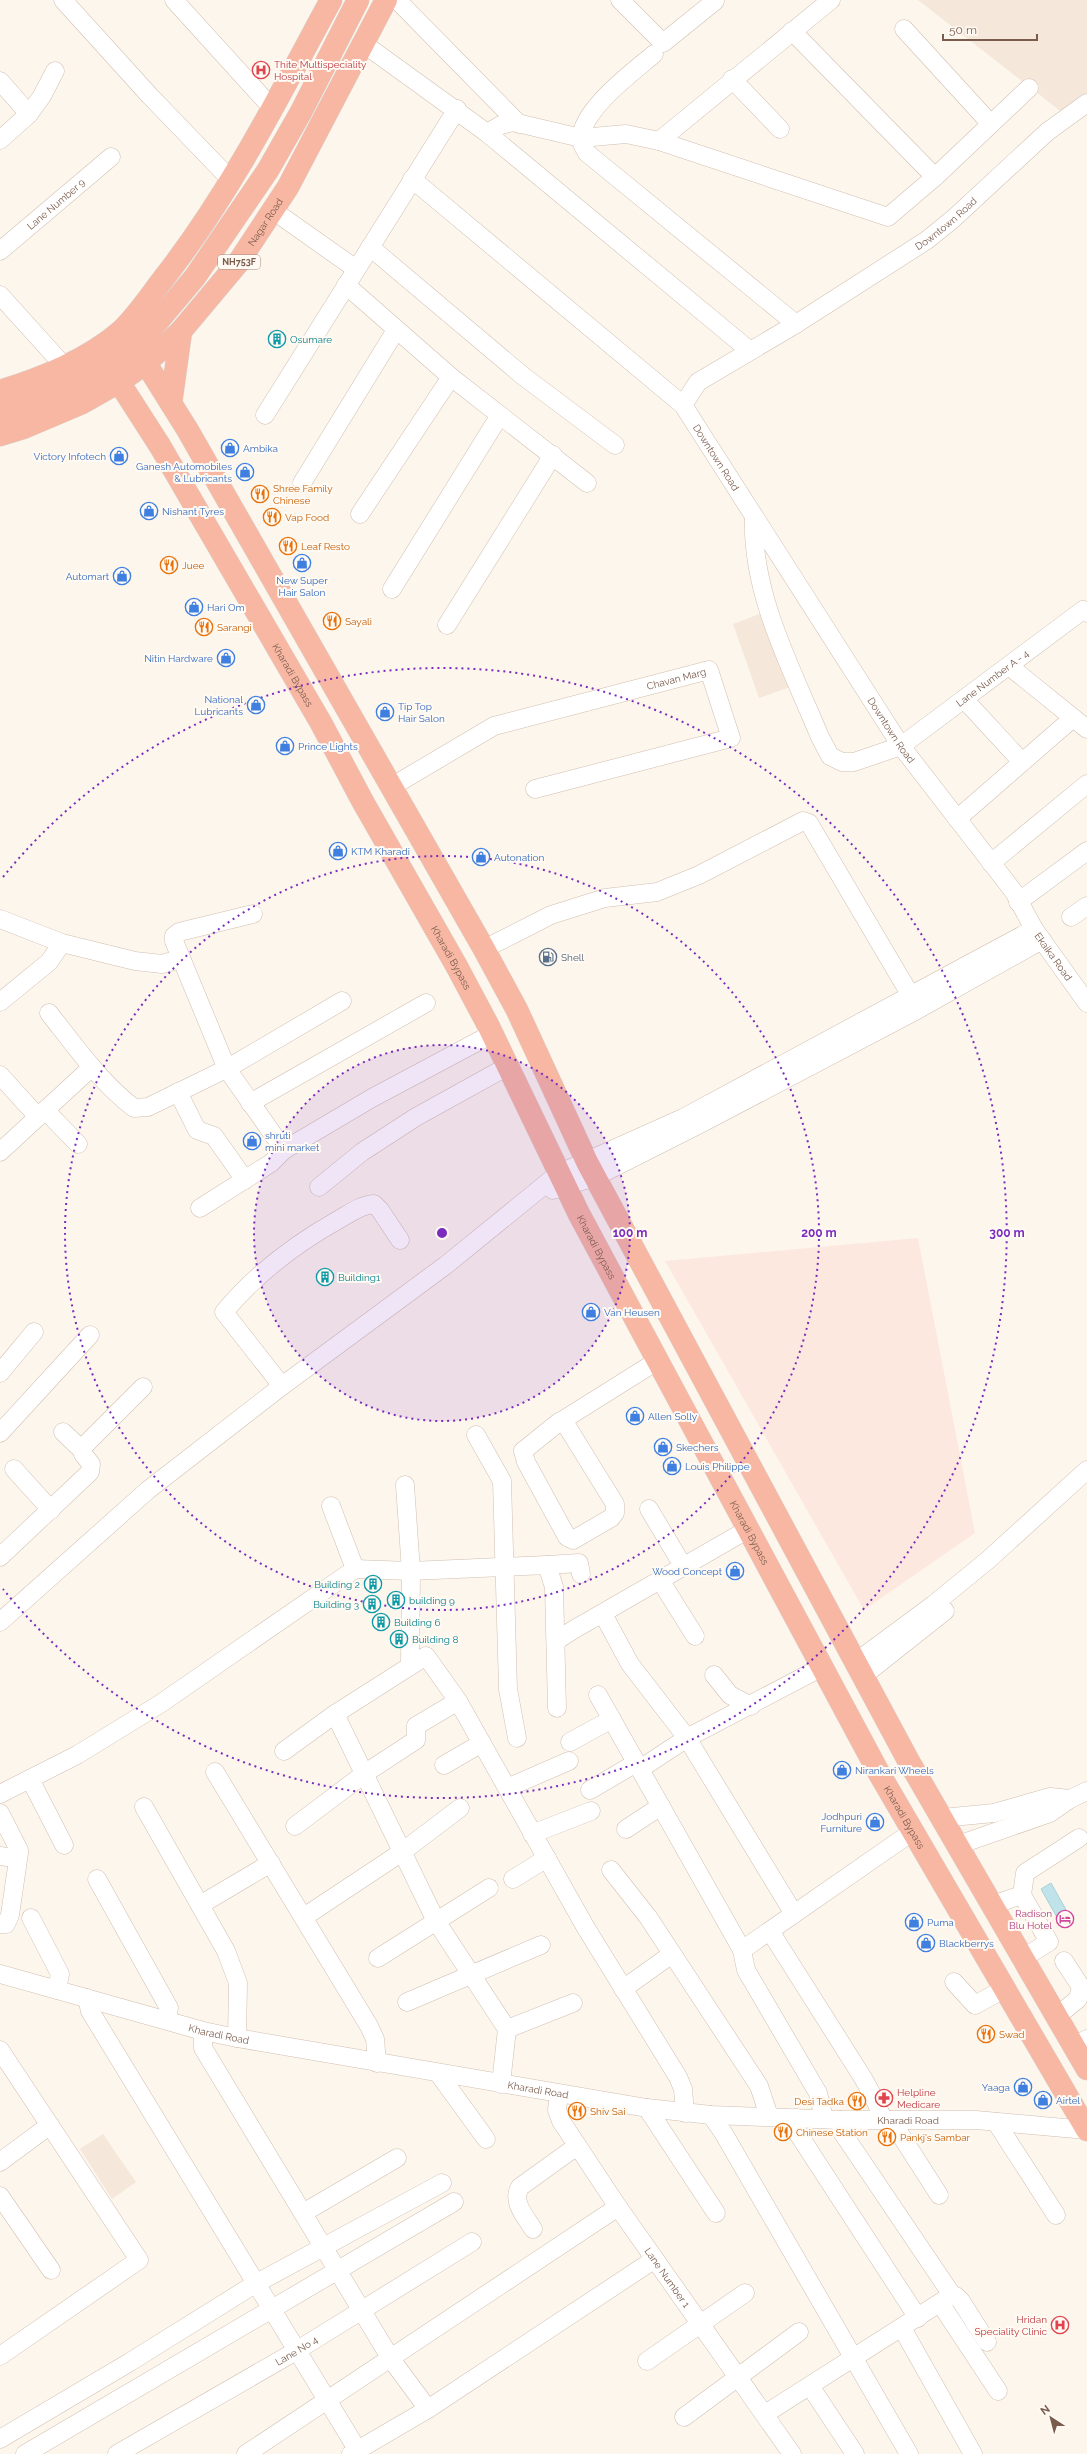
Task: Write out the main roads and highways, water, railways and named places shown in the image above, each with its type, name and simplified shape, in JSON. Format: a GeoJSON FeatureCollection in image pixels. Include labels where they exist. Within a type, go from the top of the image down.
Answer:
{"type":"FeatureCollection","features":[{"type":"Feature","properties":{"kind":"highway"},"geometry":{"type":"LineString","coordinates":[[0,392],[64,366],[97,348],[121,330],[199,232],[272,108],[331,0]]}},
{"type":"Feature","properties":{"kind":"highway"},"geometry":{"type":"LineString","coordinates":[[358,0],[301,112],[268,170],[140,354],[171,403],[484,949],[517,1010],[591,1170],[859,1669],[942,1818],[1057,2016],[1080,2042],[1087,2069]]}},
{"type":"Feature","properties":{"kind":"highway","name":"Nagar Road"},"geometry":{"type":"LineString","coordinates":[[0,435],[82,403],[114,374],[140,354],[181,331],[238,263],[288,187],[364,44],[392,1]]}},
{"type":"Feature","properties":{"kind":"highway"},"geometry":{"type":"LineString","coordinates":[[171,403],[181,331]]}},
{"type":"Feature","properties":{"kind":"highway"},"geometry":{"type":"LineString","coordinates":[[0,414],[76,384],[114,374]]}},
{"type":"Feature","properties":{"kind":"highway","name":"Kharadi Bypass"},"geometry":{"type":"LineString","coordinates":[[114,374],[160,446],[321,723],[492,1034],[562,1181],[747,1530],[912,1832],[1087,2130]]}},
{"type":"Feature","properties":{"kind":"water"},"geometry":{"type":"Polygon","coordinates":[[[1051,1883],[1069,1915],[1059,1921],[1041,1889],[1051,1883]]]}},
{"type":"Feature","properties":{"kind":"place","name":"Thite Multispeciality Hospital"},"geometry":{"type":"Point","coordinates":[261,70]}},
{"type":"Feature","properties":{"kind":"place","name":"Osumare"},"geometry":{"type":"Point","coordinates":[277,339]}},
{"type":"Feature","properties":{"kind":"place","name":"Ambika"},"geometry":{"type":"Point","coordinates":[230,448]}},
{"type":"Feature","properties":{"kind":"place","name":"Victory Infotech"},"geometry":{"type":"Point","coordinates":[119,456]}},
{"type":"Feature","properties":{"kind":"place","name":"Ganesh Automobiles & Lubricants"},"geometry":{"type":"Point","coordinates":[245,472]}},
{"type":"Feature","properties":{"kind":"place","name":"Shree Family Chinese"},"geometry":{"type":"Point","coordinates":[260,494]}},
{"type":"Feature","properties":{"kind":"place","name":"Nishant Tyres"},"geometry":{"type":"Point","coordinates":[149,511]}},
{"type":"Feature","properties":{"kind":"place","name":"Vap Food"},"geometry":{"type":"Point","coordinates":[272,517]}},
{"type":"Feature","properties":{"kind":"place","name":"Leaf Resto"},"geometry":{"type":"Point","coordinates":[288,546]}},
{"type":"Feature","properties":{"kind":"place","name":"New Super Hair Salon"},"geometry":{"type":"Point","coordinates":[302,563]}},
{"type":"Feature","properties":{"kind":"place","name":"Juee"},"geometry":{"type":"Point","coordinates":[169,565]}},
{"type":"Feature","properties":{"kind":"place","name":"Automart"},"geometry":{"type":"Point","coordinates":[122,576]}},
{"type":"Feature","properties":{"kind":"place","name":"Hari Om"},"geometry":{"type":"Point","coordinates":[194,607]}},
{"type":"Feature","properties":{"kind":"place","name":"Sayali"},"geometry":{"type":"Point","coordinates":[332,621]}},
{"type":"Feature","properties":{"kind":"place","name":"Sarangi"},"geometry":{"type":"Point","coordinates":[204,627]}},
{"type":"Feature","properties":{"kind":"place","name":"Nitin Hardware"},"geometry":{"type":"Point","coordinates":[226,658]}},
{"type":"Feature","properties":{"kind":"place","name":"National Lubricants"},"geometry":{"type":"Point","coordinates":[256,705]}},
{"type":"Feature","properties":{"kind":"place","name":"Tip Top Hair Salon"},"geometry":{"type":"Point","coordinates":[385,712]}},
{"type":"Feature","properties":{"kind":"place","name":"Prince Lights"},"geometry":{"type":"Point","coordinates":[285,746]}},
{"type":"Feature","properties":{"kind":"place","name":"KTM Kharadi"},"geometry":{"type":"Point","coordinates":[338,851]}},
{"type":"Feature","properties":{"kind":"place","name":"Autonation"},"geometry":{"type":"Point","coordinates":[481,857]}},
{"type":"Feature","properties":{"kind":"place","name":"Shell"},"geometry":{"type":"Point","coordinates":[548,957]}},
{"type":"Feature","properties":{"kind":"place","name":"shruti mini market"},"geometry":{"type":"Point","coordinates":[252,1141]}},
{"type":"Feature","properties":{"kind":"place","name":"Building1"},"geometry":{"type":"Point","coordinates":[325,1277]}},
{"type":"Feature","properties":{"kind":"place","name":"Van Heusen"},"geometry":{"type":"Point","coordinates":[591,1312]}},
{"type":"Feature","properties":{"kind":"place","name":"Allen Solly"},"geometry":{"type":"Point","coordinates":[635,1416]}},
{"type":"Feature","properties":{"kind":"place","name":"Skechers"},"geometry":{"type":"Point","coordinates":[663,1447]}},
{"type":"Feature","properties":{"kind":"place","name":"Louis Philippe"},"geometry":{"type":"Point","coordinates":[672,1466]}},
{"type":"Feature","properties":{"kind":"place","name":"Wood Concept"},"geometry":{"type":"Point","coordinates":[735,1571]}},
{"type":"Feature","properties":{"kind":"place","name":"Building 2"},"geometry":{"type":"Point","coordinates":[373,1584]}},
{"type":"Feature","properties":{"kind":"place","name":"building 9"},"geometry":{"type":"Point","coordinates":[396,1600]}},
{"type":"Feature","properties":{"kind":"place","name":"Building 3"},"geometry":{"type":"Point","coordinates":[372,1604]}},
{"type":"Feature","properties":{"kind":"place","name":"Building 6"},"geometry":{"type":"Point","coordinates":[381,1622]}},
{"type":"Feature","properties":{"kind":"place","name":"Building 8"},"geometry":{"type":"Point","coordinates":[399,1639]}},
{"type":"Feature","properties":{"kind":"place","name":"Nirankari Wheels"},"geometry":{"type":"Point","coordinates":[842,1770]}},
{"type":"Feature","properties":{"kind":"place","name":"Jodhpuri Furniture"},"geometry":{"type":"Point","coordinates":[875,1822]}},
{"type":"Feature","properties":{"kind":"place","name":"Radison Blu Hotel"},"geometry":{"type":"Point","coordinates":[1065,1919]}},
{"type":"Feature","properties":{"kind":"place","name":"Puma"},"geometry":{"type":"Point","coordinates":[914,1922]}},
{"type":"Feature","properties":{"kind":"place","name":"Blackberrys"},"geometry":{"type":"Point","coordinates":[926,1943]}},
{"type":"Feature","properties":{"kind":"place","name":"Swad"},"geometry":{"type":"Point","coordinates":[986,2034]}},
{"type":"Feature","properties":{"kind":"place","name":"Yaaga"},"geometry":{"type":"Point","coordinates":[1023,2087]}},
{"type":"Feature","properties":{"kind":"place","name":"Helpline Medicare"},"geometry":{"type":"Point","coordinates":[884,2098]}},
{"type":"Feature","properties":{"kind":"place","name":"Airtel"},"geometry":{"type":"Point","coordinates":[1043,2100]}},
{"type":"Feature","properties":{"kind":"place","name":"Desi Tadka"},"geometry":{"type":"Point","coordinates":[857,2101]}},
{"type":"Feature","properties":{"kind":"place","name":"Shiv Sai"},"geometry":{"type":"Point","coordinates":[577,2111]}},
{"type":"Feature","properties":{"kind":"place","name":"Chinese Station"},"geometry":{"type":"Point","coordinates":[783,2132]}},
{"type":"Feature","properties":{"kind":"place","name":"Pankj's Sambar"},"geometry":{"type":"Point","coordinates":[887,2137]}},
{"type":"Feature","properties":{"kind":"place","name":"Hridan Speciality Clinic"},"geometry":{"type":"Point","coordinates":[1060,2325]}}]}
